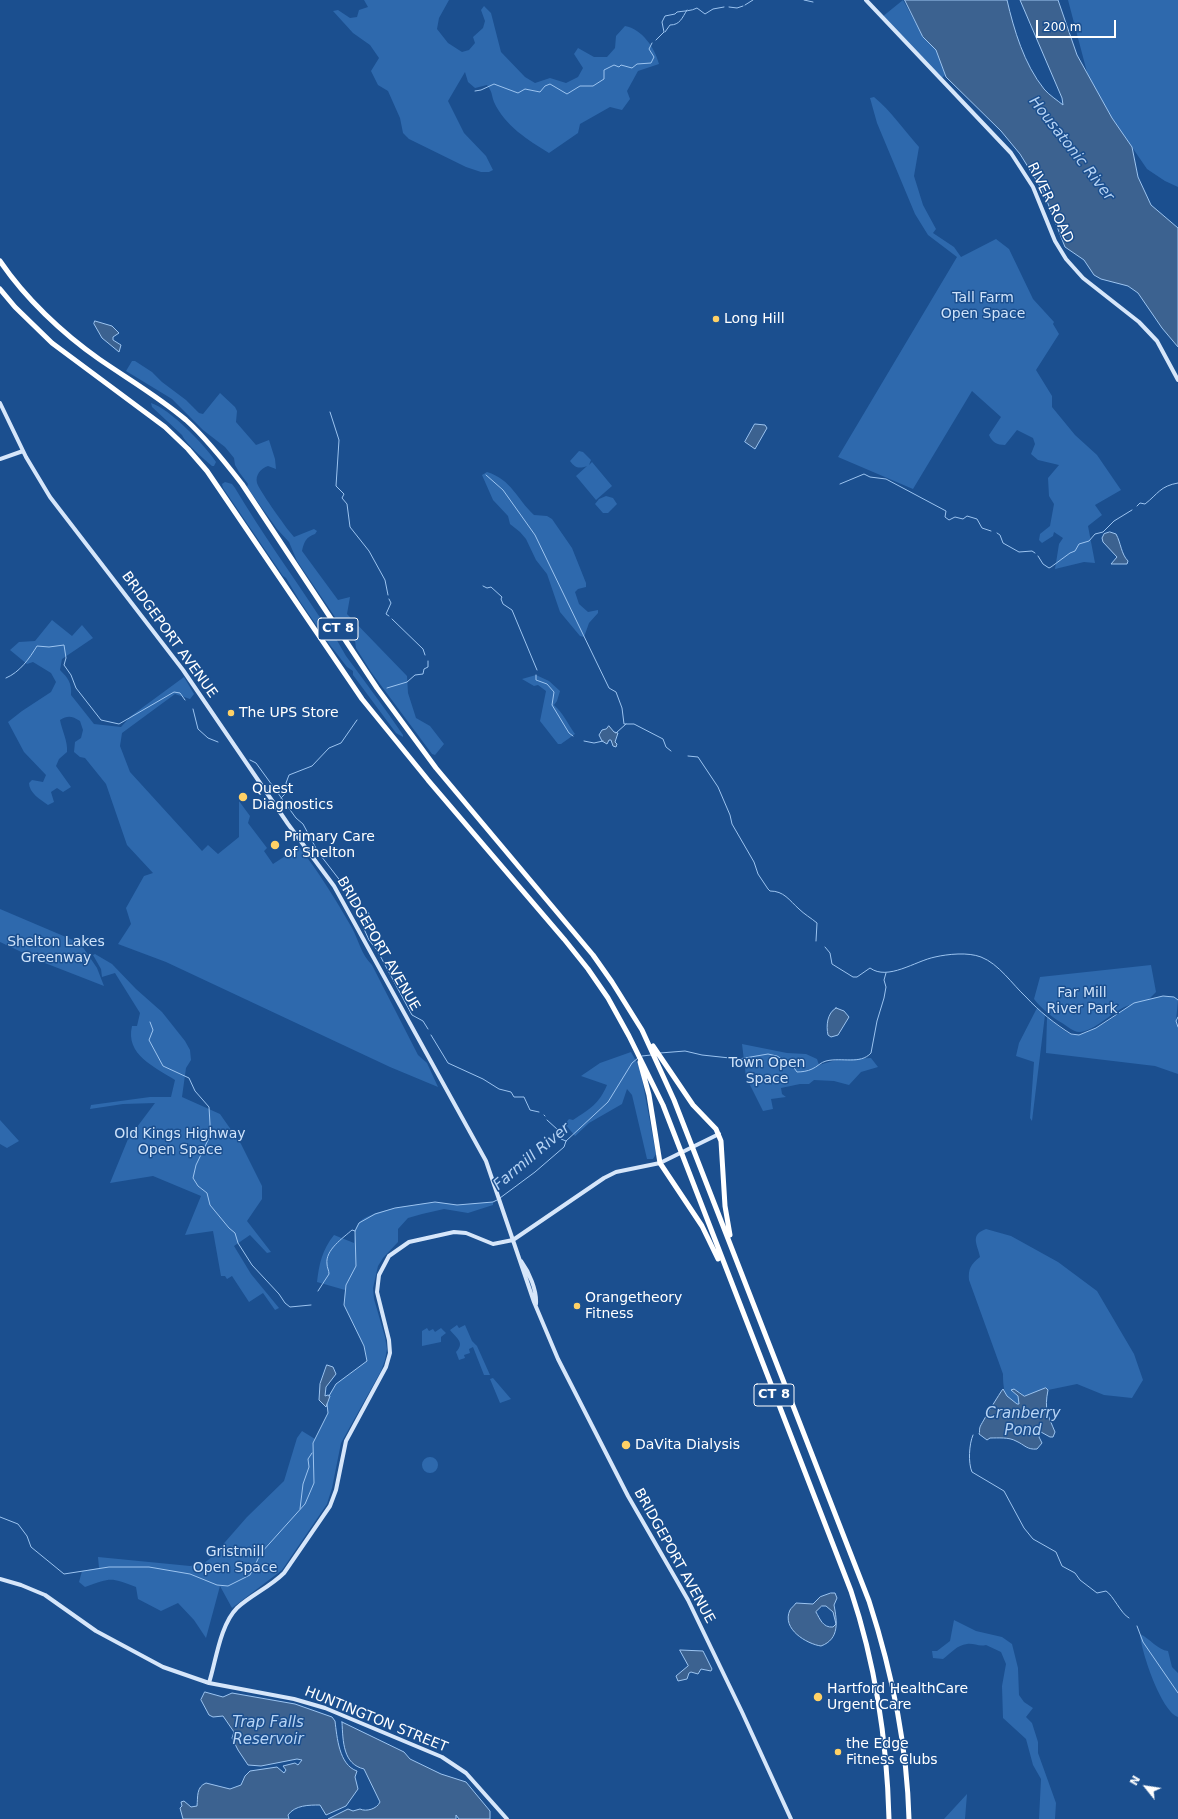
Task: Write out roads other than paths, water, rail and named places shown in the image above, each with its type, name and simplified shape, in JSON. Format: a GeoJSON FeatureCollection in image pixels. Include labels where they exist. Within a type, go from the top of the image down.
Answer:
{"type":"FeatureCollection","features":[{"type":"Feature","properties":{"kind":"highway","name":"CT 8"},"geometry":{"type":"LineString","coordinates":[[0,261],[33,301],[71,337],[98,358],[163,402],[186,420],[224,461],[242,484],[377,688],[436,768],[593,955],[642,1030],[659,1065],[690,1138],[872,1613],[879,1634],[898,1710],[904,1747],[909,1819]]}},
{"type":"Feature","properties":{"kind":"highway","name":"CT 8"},"geometry":{"type":"LineString","coordinates":[[0,289],[52,343],[166,427],[207,471],[362,699],[428,780],[564,939],[608,998],[636,1049],[679,1145],[738,1303],[851,1591],[876,1682],[884,1735],[889,1819]]}},
{"type":"Feature","properties":{"kind":"highway"},"geometry":{"type":"LineString","coordinates":[[642,1030],[693,1105],[719,1134],[721,1141],[728,1226],[736,1260]]}},
{"type":"Feature","properties":{"kind":"highway"},"geometry":{"type":"LineString","coordinates":[[644,1067],[660,1163],[702,1226],[738,1303]]}},
{"type":"Feature","properties":{"kind":"main road","name":"RIVER ROAD"},"geometry":{"type":"LineString","coordinates":[[866,0],[1011,153],[1032,186],[1050,231],[1062,254],[1084,278],[1139,322],[1157,341],[1178,380]]}},
{"type":"Feature","properties":{"kind":"main road","name":"BRIDGEPORT AVENUE"},"geometry":{"type":"LineString","coordinates":[[0,403],[23,451],[50,498],[183,670],[288,824],[334,886],[486,1161],[513,1240],[521,1261],[532,1282],[536,1304],[558,1359],[597,1438],[698,1619],[791,1819]]}},
{"type":"Feature","properties":{"kind":"main road"},"geometry":{"type":"LineString","coordinates":[[0,459],[23,451]]}},
{"type":"Feature","properties":{"kind":"main road"},"geometry":{"type":"LineString","coordinates":[[210,1683],[225,1629],[233,1612],[243,1603],[276,1581],[284,1573],[330,1506],[336,1490],[346,1441],[384,1373],[389,1360],[389,1340],[377,1292],[379,1275],[386,1261],[396,1249],[409,1242],[448,1233],[466,1233],[493,1244],[513,1240],[604,1178],[616,1172],[660,1163],[719,1134]]}},
{"type":"Feature","properties":{"kind":"main road","name":"HUNTINGTON STREET"},"geometry":{"type":"LineString","coordinates":[[0,1579],[45,1595],[96,1632],[163,1667],[210,1683],[294,1699],[324,1708],[442,1757],[466,1773],[507,1819]]}},
{"type":"Feature","properties":{"kind":"water","name":"Housatonic River"},"geometry":{"type":"Polygon","coordinates":[[[905,0],[1007,0],[1025,58],[1044,89],[1063,105],[1062,98],[1020,0],[1058,0],[1077,55],[1112,118],[1132,147],[1138,177],[1151,205],[1178,228],[1178,347],[1162,328],[1138,293],[1128,286],[1101,279],[1094,275],[1084,260],[1065,247],[1043,191],[1020,154],[1001,131],[946,77],[936,50],[923,37],[905,0]]]}},
{"type":"Feature","properties":{"kind":"water"},"geometry":{"type":"Polygon","coordinates":[[[95,321],[112,326],[119,333],[113,337],[113,340],[121,345],[119,352],[102,338],[94,324],[95,321]]]}},
{"type":"Feature","properties":{"kind":"water"},"geometry":{"type":"Polygon","coordinates":[[[755,424],[765,425],[767,428],[755,449],[745,442],[755,424]]]}},
{"type":"Feature","properties":{"kind":"water"},"geometry":{"type":"Polygon","coordinates":[[[1110,532],[1116,534],[1124,555],[1128,561],[1127,564],[1111,564],[1117,557],[1103,542],[1102,538],[1104,534],[1110,532]]]}},
{"type":"Feature","properties":{"kind":"water"},"geometry":{"type":"Polygon","coordinates":[[[609,726],[614,732],[618,733],[615,742],[617,744],[616,747],[613,746],[611,740],[609,740],[607,744],[602,741],[599,735],[602,730],[609,726]]]}},
{"type":"Feature","properties":{"kind":"water"},"geometry":{"type":"Polygon","coordinates":[[[836,1008],[844,1011],[849,1017],[838,1035],[831,1037],[828,1035],[828,1020],[833,1010],[836,1008]]]}},
{"type":"Feature","properties":{"kind":"water"},"geometry":{"type":"Polygon","coordinates":[[[327,1365],[333,1367],[336,1374],[326,1387],[325,1396],[330,1396],[326,1407],[319,1400],[320,1384],[327,1365]]]}},
{"type":"Feature","properties":{"kind":"water","name":"Cranberry Pond"},"geometry":{"type":"Polygon","coordinates":[[[1046,1388],[1048,1390],[1046,1403],[1047,1412],[1055,1432],[1053,1437],[1050,1437],[1041,1432],[1039,1437],[1042,1443],[1037,1449],[1028,1448],[1010,1439],[990,1438],[987,1440],[979,1434],[981,1425],[1003,1389],[1007,1396],[1019,1404],[1018,1396],[1011,1390],[1014,1389],[1024,1396],[1046,1388]]]}},
{"type":"Feature","properties":{"kind":"water"},"geometry":{"type":"Polygon","coordinates":[[[835,1593],[837,1598],[834,1605],[836,1617],[836,1623],[836,1629],[831,1639],[821,1646],[815,1645],[803,1639],[797,1634],[792,1629],[788,1617],[790,1610],[796,1603],[813,1604],[820,1597],[835,1593]],[[822,1606],[816,1612],[824,1625],[833,1627],[836,1624],[833,1612],[826,1606],[822,1606]]]}},
{"type":"Feature","properties":{"kind":"water"},"geometry":{"type":"Polygon","coordinates":[[[680,1650],[703,1651],[712,1669],[711,1671],[701,1669],[698,1674],[691,1672],[689,1673],[687,1679],[678,1681],[676,1676],[688,1666],[680,1650]]]}},
{"type":"Feature","properties":{"kind":"water","name":"Trap Falls Reservoir"},"geometry":{"type":"Polygon","coordinates":[[[205,1692],[223,1697],[232,1693],[295,1704],[332,1717],[335,1721],[338,1742],[343,1757],[351,1768],[357,1771],[355,1777],[358,1789],[346,1806],[326,1815],[320,1805],[302,1806],[294,1809],[288,1815],[289,1819],[183,1819],[180,1808],[182,1806],[181,1802],[184,1801],[191,1807],[197,1806],[199,1790],[206,1783],[230,1789],[241,1785],[245,1776],[250,1771],[277,1767],[284,1773],[286,1770],[283,1766],[295,1763],[298,1765],[302,1760],[297,1759],[261,1766],[248,1765],[232,1738],[234,1732],[223,1716],[213,1717],[209,1715],[201,1700],[205,1692]]]}},
{"type":"Feature","properties":{"kind":"water","name":"Trap Falls Reservoir"},"geometry":{"type":"Polygon","coordinates":[[[342,1722],[404,1752],[410,1759],[441,1774],[466,1782],[490,1811],[490,1819],[459,1819],[456,1815],[456,1819],[328,1819],[348,1809],[353,1811],[360,1809],[371,1809],[380,1802],[364,1769],[357,1766],[348,1757],[344,1744],[342,1722]]]}},
{"type":"Feature","properties":{"kind":"waterway"},"geometry":{"type":"LineString","coordinates":[[745,5],[753,0]]}},
{"type":"Feature","properties":{"kind":"waterway"},"geometry":{"type":"LineString","coordinates":[[804,0],[813,2]]}},
{"type":"Feature","properties":{"kind":"waterway"},"geometry":{"type":"LineString","coordinates":[[729,7],[737,8],[743,6]]}},
{"type":"Feature","properties":{"kind":"waterway"},"geometry":{"type":"LineString","coordinates":[[656,40],[664,32],[662,22],[665,16],[697,8],[705,14],[713,9],[724,7]]}},
{"type":"Feature","properties":{"kind":"waterway"},"geometry":{"type":"LineString","coordinates":[[665,32],[670,25],[676,24],[687,10]]}},
{"type":"Feature","properties":{"kind":"waterway"},"geometry":{"type":"LineString","coordinates":[[475,91],[494,84],[518,93],[525,89],[540,92],[545,86],[550,84],[567,94],[580,86],[593,86],[604,79],[604,70],[614,65],[632,68],[637,64],[651,63],[654,57],[649,49],[652,43]]}},
{"type":"Feature","properties":{"kind":"waterway"},"geometry":{"type":"LineString","coordinates":[[330,412],[339,440],[336,486],[344,494],[342,498],[347,504],[350,527],[369,551],[385,580],[388,595]]}},
{"type":"Feature","properties":{"kind":"waterway"},"geometry":{"type":"LineString","coordinates":[[840,484],[864,474],[870,477],[886,479],[946,511],[945,517],[949,520],[955,517],[963,519],[967,516],[977,519],[982,528],[991,531]]}},
{"type":"Feature","properties":{"kind":"waterway"},"geometry":{"type":"LineString","coordinates":[[486,475],[503,490],[535,535],[609,688],[616,692],[622,708],[624,724],[634,724],[663,739],[666,747],[671,751]]}},
{"type":"Feature","properties":{"kind":"waterway"},"geometry":{"type":"LineString","coordinates":[[1137,506],[1140,503],[1145,504],[1163,488],[1178,483]]}},
{"type":"Feature","properties":{"kind":"waterway"},"geometry":{"type":"LineString","coordinates":[[1038,556],[1043,564],[1049,568],[1075,551],[1079,544],[1089,541],[1095,534],[1103,532],[1114,521],[1132,510]]}},
{"type":"Feature","properties":{"kind":"waterway"},"geometry":{"type":"LineString","coordinates":[[997,533],[1000,535],[1003,543],[1019,552],[1032,551],[1035,553]]}},
{"type":"Feature","properties":{"kind":"waterway"},"geometry":{"type":"LineString","coordinates":[[483,586],[487,588],[491,587],[502,597],[501,599],[503,604],[512,610],[537,670]]}},
{"type":"Feature","properties":{"kind":"waterway"},"geometry":{"type":"LineString","coordinates":[[389,599],[391,603],[386,614],[389,616]]}},
{"type":"Feature","properties":{"kind":"waterway"},"geometry":{"type":"LineString","coordinates":[[392,619],[423,649],[425,655]]}},
{"type":"Feature","properties":{"kind":"waterway"},"geometry":{"type":"LineString","coordinates":[[6,678],[20,669],[37,646],[49,647],[64,645],[66,658],[64,665],[71,675],[76,688],[101,720],[119,724],[174,692],[180,693],[185,700]]}},
{"type":"Feature","properties":{"kind":"waterway"},"geometry":{"type":"LineString","coordinates":[[387,688],[407,682],[415,675],[423,674],[424,669],[428,667],[428,661]]}},
{"type":"Feature","properties":{"kind":"waterway"},"geometry":{"type":"LineString","coordinates":[[536,675],[536,680],[547,684],[554,692],[552,705],[569,733],[573,736]]}},
{"type":"Feature","properties":{"kind":"waterway"},"geometry":{"type":"LineString","coordinates":[[193,709],[198,729],[208,738],[218,742]]}},
{"type":"Feature","properties":{"kind":"waterway"},"geometry":{"type":"LineString","coordinates":[[281,798],[287,792],[286,783],[289,775],[312,766],[329,748],[341,743],[357,720]]}},
{"type":"Feature","properties":{"kind":"waterway"},"geometry":{"type":"LineString","coordinates":[[616,733],[626,724]]}},
{"type":"Feature","properties":{"kind":"waterway"},"geometry":{"type":"LineString","coordinates":[[584,741],[594,743],[603,741]]}},
{"type":"Feature","properties":{"kind":"waterway"},"geometry":{"type":"LineString","coordinates":[[688,756],[698,757],[718,787],[730,815],[732,824],[754,862],[758,874],[768,889],[770,891],[783,894],[801,911],[817,923],[816,941]]}},
{"type":"Feature","properties":{"kind":"waterway"},"geometry":{"type":"LineString","coordinates":[[250,760],[256,763],[296,818],[303,824],[318,852],[345,887],[348,898],[361,908],[366,909],[369,914],[364,929],[369,940],[377,950],[412,1015],[423,1021],[428,1029]]}},
{"type":"Feature","properties":{"kind":"waterway","name":"Farmill River"},"geometry":{"type":"LineString","coordinates":[[825,947],[830,953],[832,964],[853,977],[857,977],[870,968],[885,972],[902,969],[935,957],[958,954],[976,955],[994,964],[1036,1007],[1053,1022],[1071,1034],[1079,1035],[1096,1028],[1134,1003],[1163,996],[1174,997],[1178,1000]]}},
{"type":"Feature","properties":{"kind":"waterway","name":"Farmill River"},"geometry":{"type":"LineString","coordinates":[[660,1053],[685,1051],[702,1055],[739,1059],[768,1054],[777,1056],[792,1065],[797,1072],[810,1070],[826,1061],[862,1059],[871,1053],[877,1021],[884,998],[886,987],[884,980],[886,973]]}},
{"type":"Feature","properties":{"kind":"waterway","name":"Farmill River"},"geometry":{"type":"LineString","coordinates":[[1178,1017],[1176,1021],[1178,1027]]}},
{"type":"Feature","properties":{"kind":"waterway"},"geometry":{"type":"LineString","coordinates":[[150,1022],[153,1030],[149,1040],[163,1066],[189,1078],[195,1091],[209,1107],[210,1136],[196,1165],[193,1178],[198,1186],[207,1193],[210,1205],[235,1233],[238,1243],[252,1265],[279,1294],[285,1303],[290,1307],[311,1305]]}},
{"type":"Feature","properties":{"kind":"waterway"},"geometry":{"type":"LineString","coordinates":[[431,1035],[448,1063],[483,1079],[499,1089],[511,1092],[514,1097],[524,1097],[530,1110],[539,1112]]}},
{"type":"Feature","properties":{"kind":"waterway","name":"Farmill River"},"geometry":{"type":"LineString","coordinates":[[642,1056],[651,1055]]}},
{"type":"Feature","properties":{"kind":"waterway","name":"Farmill River"},"geometry":{"type":"LineString","coordinates":[[500,1198],[535,1172],[564,1147],[566,1141],[608,1102],[632,1063],[638,1058]]}},
{"type":"Feature","properties":{"kind":"waterway"},"geometry":{"type":"LineString","coordinates":[[547,1120],[558,1130],[561,1139],[566,1141]]}},
{"type":"Feature","properties":{"kind":"waterway","name":"Farmill River"},"geometry":{"type":"LineString","coordinates":[[329,1396],[336,1384],[367,1361],[364,1346],[344,1305],[346,1285],[356,1266],[355,1231],[359,1223],[375,1214],[395,1208],[435,1202],[457,1205],[493,1202],[497,1200]]}},
{"type":"Feature","properties":{"kind":"waterway"},"geometry":{"type":"LineString","coordinates":[[318,1291],[329,1274],[327,1259],[332,1249],[352,1230],[355,1231]]}},
{"type":"Feature","properties":{"kind":"waterway","name":"Farmill River"},"geometry":{"type":"LineString","coordinates":[[0,1517],[18,1524],[27,1536],[31,1547],[64,1574],[109,1567],[149,1567],[190,1574],[217,1585],[228,1586],[250,1575],[261,1553],[305,1504],[314,1483],[313,1443],[328,1413],[327,1404]]}},
{"type":"Feature","properties":{"kind":"waterway"},"geometry":{"type":"LineString","coordinates":[[973,1435],[970,1454],[972,1472],[1004,1491],[1024,1528],[1033,1539],[1056,1552],[1062,1566],[1075,1573],[1080,1580],[1097,1593],[1106,1591],[1109,1593],[1123,1613],[1129,1618]]}},
{"type":"Feature","properties":{"kind":"waterway"},"geometry":{"type":"LineString","coordinates":[[300,1509],[303,1484],[309,1467],[308,1459],[312,1453]]}},
{"type":"Feature","properties":{"kind":"waterway"},"geometry":{"type":"LineString","coordinates":[[1137,1626],[1143,1642],[1178,1693]]}},
{"type":"Feature","properties":{"kind":"place","name":"Long Hill"},"geometry":{"type":"Point","coordinates":[716,319]}},
{"type":"Feature","properties":{"kind":"place","name":"The UPS Store"},"geometry":{"type":"Point","coordinates":[231,713]}},
{"type":"Feature","properties":{"kind":"place","name":"Quest Diagnostics"},"geometry":{"type":"Point","coordinates":[243,797]}},
{"type":"Feature","properties":{"kind":"place","name":"Primary Care of Shelton"},"geometry":{"type":"Point","coordinates":[275,845]}},
{"type":"Feature","properties":{"kind":"place","name":"Orangetheory Fitness"},"geometry":{"type":"Point","coordinates":[577,1306]}},
{"type":"Feature","properties":{"kind":"place","name":"DaVita Dialysis"},"geometry":{"type":"Point","coordinates":[626,1445]}},
{"type":"Feature","properties":{"kind":"place","name":"Hartford HealthCare Urgent Care"},"geometry":{"type":"Point","coordinates":[818,1697]}},
{"type":"Feature","properties":{"kind":"place","name":"the Edge Fitness Clubs"},"geometry":{"type":"Point","coordinates":[838,1752]}},
{"type":"Feature","properties":{"kind":"park label","name":"Tall Farm Open Space"},"geometry":{"type":"Point","coordinates":[983,306]}},
{"type":"Feature","properties":{"kind":"park label","name":"Shelton Lakes Greenway"},"geometry":{"type":"Point","coordinates":[56,950]}},
{"type":"Feature","properties":{"kind":"park label","name":"Far Mill River Park"},"geometry":{"type":"Point","coordinates":[1082,1002]}},
{"type":"Feature","properties":{"kind":"park label","name":"Town Open Space"},"geometry":{"type":"Point","coordinates":[767,1072]}},
{"type":"Feature","properties":{"kind":"park label","name":"Old Kings Highway Open Space"},"geometry":{"type":"Point","coordinates":[180,1142]}},
{"type":"Feature","properties":{"kind":"park label","name":"Gristmill Open Space"},"geometry":{"type":"Point","coordinates":[235,1560]}}]}
